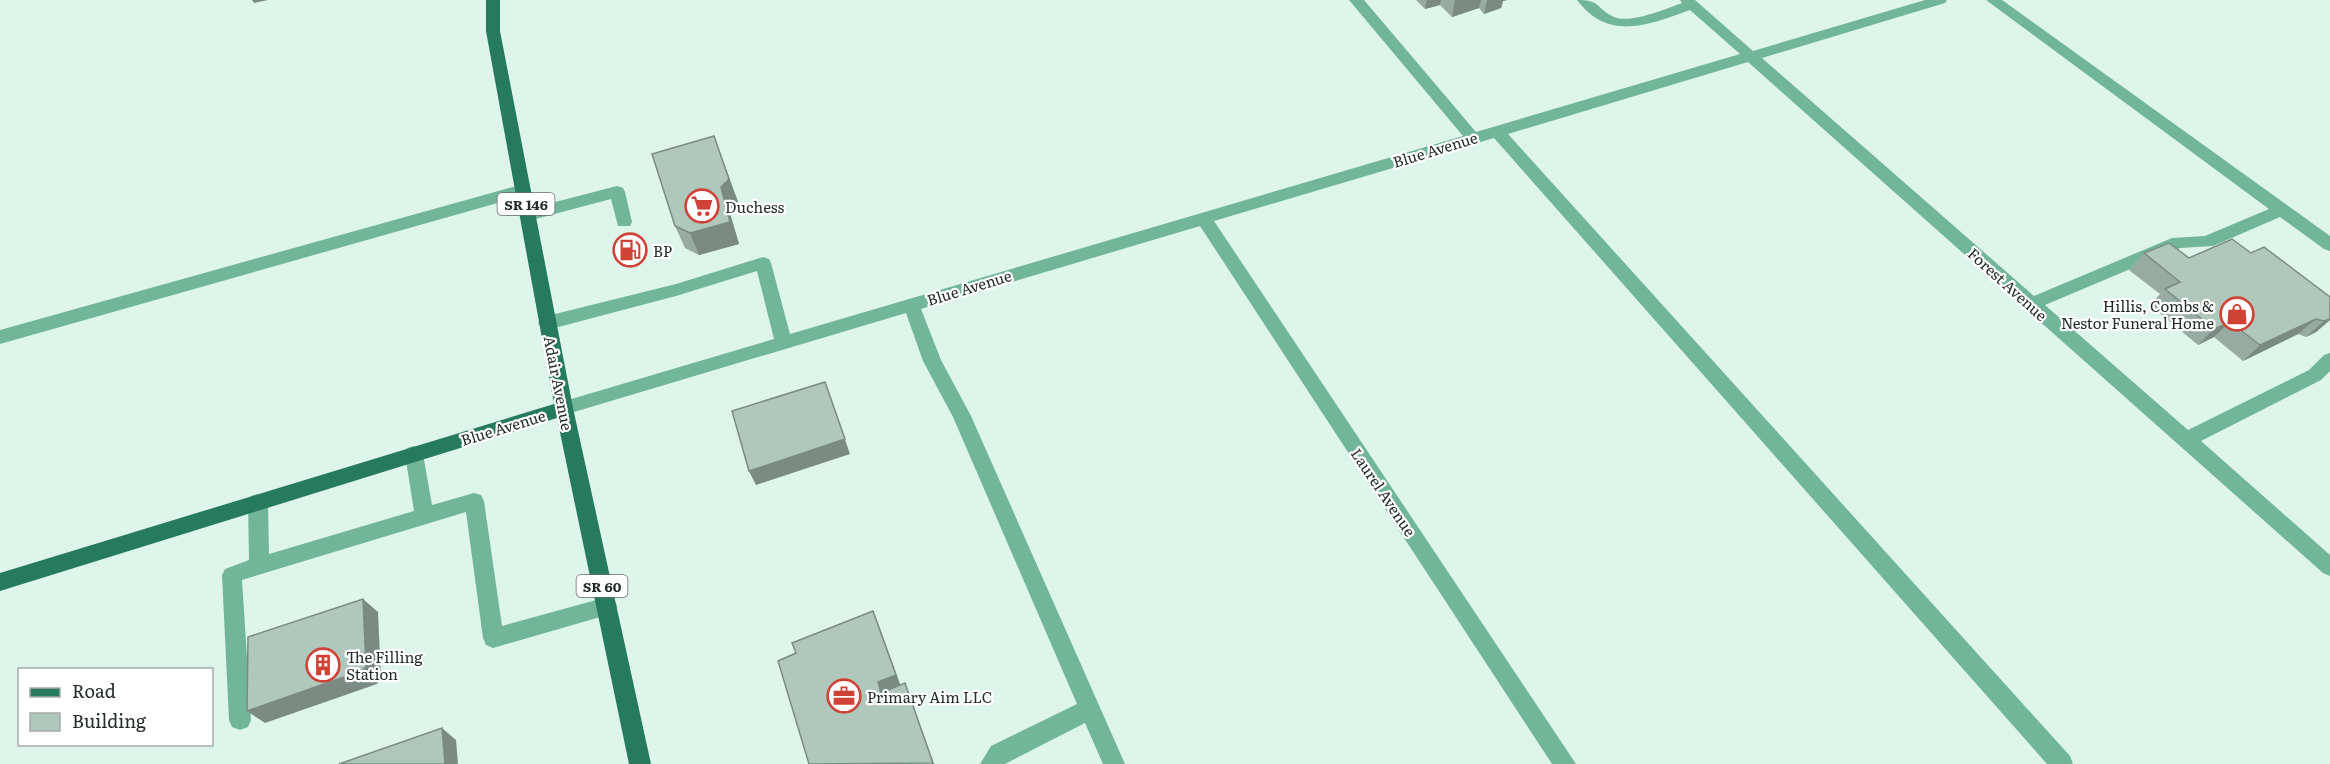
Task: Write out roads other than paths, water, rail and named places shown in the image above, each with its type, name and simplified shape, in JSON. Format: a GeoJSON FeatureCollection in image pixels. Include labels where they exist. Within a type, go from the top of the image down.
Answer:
{"type":"FeatureCollection","features":[{"type":"Feature","properties":{"kind":"main road","name":"Adair Avenue"},"geometry":{"type":"LineString","coordinates":[[493,0],[493,31],[564,408],[640,764]]}},
{"type":"Feature","properties":{"kind":"main road","name":"Blue Avenue"},"geometry":{"type":"LineString","coordinates":[[0,582],[564,408]]}},
{"type":"Feature","properties":{"kind":"street"},"geometry":{"type":"LineString","coordinates":[[1356,0],[1472,137]]}},
{"type":"Feature","properties":{"kind":"street"},"geometry":{"type":"LineString","coordinates":[[1584,0],[1599,14],[1618,23],[1654,17],[1689,2]]}},
{"type":"Feature","properties":{"kind":"street","name":"Blue Avenue"},"geometry":{"type":"LineString","coordinates":[[564,408],[1940,0]]}},
{"type":"Feature","properties":{"kind":"street"},"geometry":{"type":"LineString","coordinates":[[1993,0],[2330,245]]}},
{"type":"Feature","properties":{"kind":"street","name":"Forest Avenue"},"geometry":{"type":"LineString","coordinates":[[1689,2],[2330,567]]}},
{"type":"Feature","properties":{"kind":"street"},"geometry":{"type":"LineString","coordinates":[[1496,130],[2062,764]]}},
{"type":"Feature","properties":{"kind":"street"},"geometry":{"type":"LineString","coordinates":[[0,337],[523,190]]}},
{"type":"Feature","properties":{"kind":"street"},"geometry":{"type":"LineString","coordinates":[[528,215],[617,192],[624,222]]}},
{"type":"Feature","properties":{"kind":"street"},"geometry":{"type":"LineString","coordinates":[[2031,304],[2178,242],[2207,242],[2282,210]]}},
{"type":"Feature","properties":{"kind":"street","name":"Laurel Avenue"},"geometry":{"type":"LineString","coordinates":[[1204,219],[1565,764]]}},
{"type":"Feature","properties":{"kind":"street"},"geometry":{"type":"LineString","coordinates":[[548,323],[676,290],[763,263],[784,344]]}},
{"type":"Feature","properties":{"kind":"street"},"geometry":{"type":"LineString","coordinates":[[911,305],[932,361],[962,416],[1114,764]]}},
{"type":"Feature","properties":{"kind":"street"},"geometry":{"type":"LineString","coordinates":[[2186,440],[2315,375],[2330,360]]}},
{"type":"Feature","properties":{"kind":"street"},"geometry":{"type":"LineString","coordinates":[[414,454],[424,516]]}},
{"type":"Feature","properties":{"kind":"street"},"geometry":{"type":"LineString","coordinates":[[240,720],[232,574],[474,501],[493,638],[607,606]]}},
{"type":"Feature","properties":{"kind":"street"},"geometry":{"type":"LineString","coordinates":[[258,502],[259,566]]}},
{"type":"Feature","properties":{"kind":"street"},"geometry":{"type":"LineString","coordinates":[[991,764],[999,754],[1090,709]]}},
{"type":"Feature","properties":{"kind":"place","name":"Duchess"},"geometry":{"type":"Point","coordinates":[702,206]}},
{"type":"Feature","properties":{"kind":"place","name":"BP"},"geometry":{"type":"Point","coordinates":[630,250]}},
{"type":"Feature","properties":{"kind":"place","name":"Hillis, Combs & Nestor Funeral Home"},"geometry":{"type":"Point","coordinates":[2237,314]}},
{"type":"Feature","properties":{"kind":"place","name":"The Filling Station"},"geometry":{"type":"Point","coordinates":[323,665]}},
{"type":"Feature","properties":{"kind":"place","name":"Primary Aim LLC"},"geometry":{"type":"Point","coordinates":[844,696]}}]}
